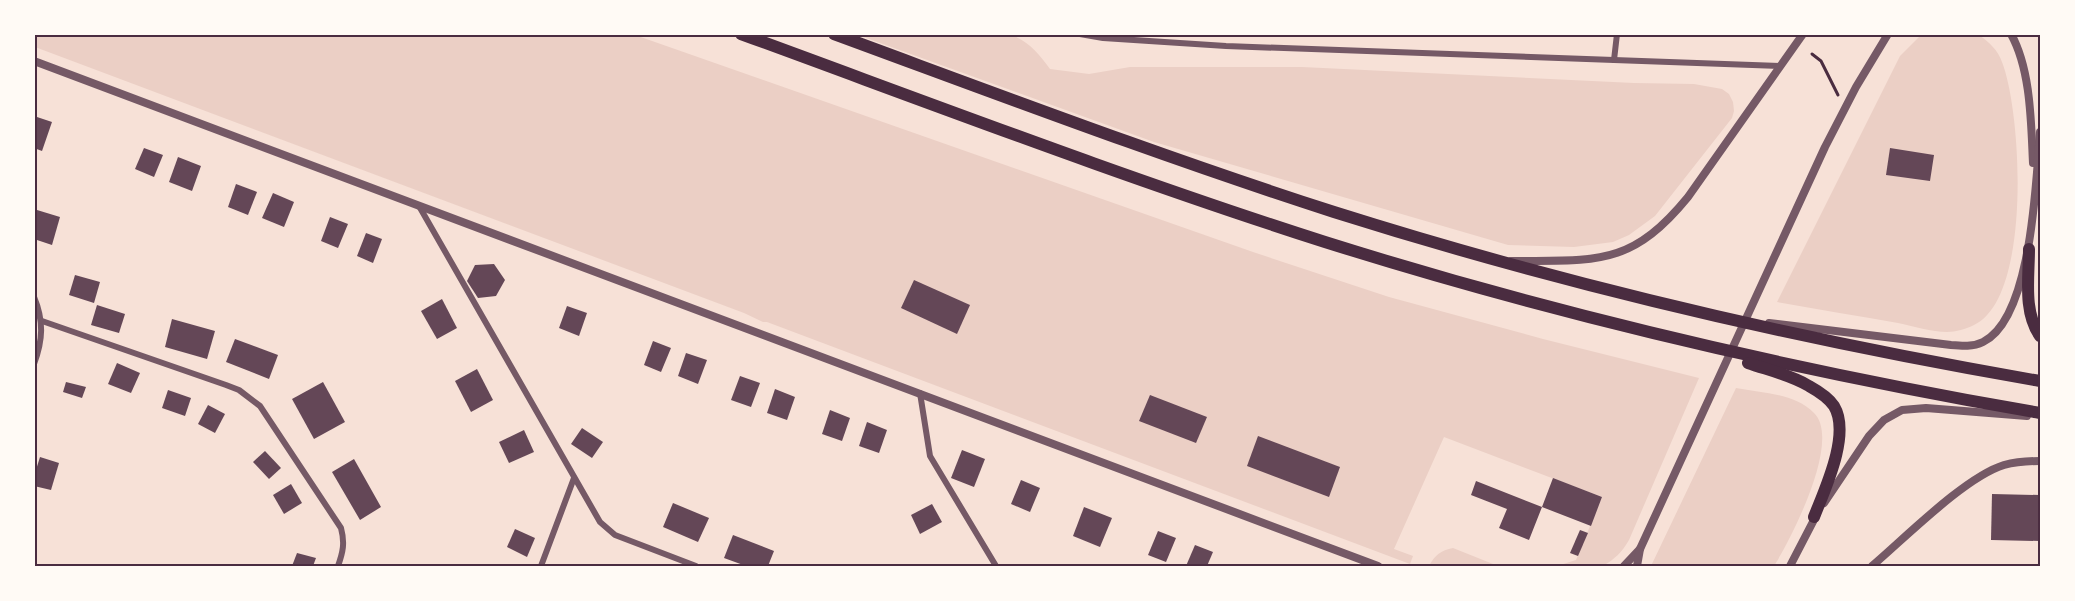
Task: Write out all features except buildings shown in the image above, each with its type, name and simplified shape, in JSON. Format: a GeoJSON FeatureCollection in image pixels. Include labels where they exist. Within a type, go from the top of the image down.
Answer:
{"type":"FeatureCollection","features":[{"type":"Feature","properties":{"kind":"highway"},"geometry":{"type":"LineString","coordinates":[[741,34],[1152,183],[1324,242],[1490,291],[1702,346],[1837,376],[2040,415]]}},
{"type":"Feature","properties":{"kind":"highway"},"geometry":{"type":"LineString","coordinates":[[834,34],[1175,158],[1334,212],[1498,261],[1709,315],[1832,343],[2040,381]]}},
{"type":"Feature","properties":{"kind":"highway"},"geometry":{"type":"LineString","coordinates":[[2030,249],[2029,310],[2032,323],[2040,336]]}},
{"type":"Feature","properties":{"kind":"highway"},"geometry":{"type":"LineString","coordinates":[[1702,346],[1807,384],[1823,394],[1834,407],[1839,422],[1838,442],[1832,468],[1814,518]]}},
{"type":"Feature","properties":{"kind":"street"},"geometry":{"type":"LineString","coordinates":[[1080,34],[1103,38],[1226,46],[1780,66]]}},
{"type":"Feature","properties":{"kind":"street"},"geometry":{"type":"LineString","coordinates":[[1614,60],[1617,34]]}},
{"type":"Feature","properties":{"kind":"street"},"geometry":{"type":"LineString","coordinates":[[1498,261],[1586,260],[1623,252],[1648,239],[1670,219],[1688,197],[1803,34]]}},
{"type":"Feature","properties":{"kind":"street"},"geometry":{"type":"LineString","coordinates":[[1637,567],[1640,549],[1777,248],[1845,108],[1888,34]]}},
{"type":"Feature","properties":{"kind":"street"},"geometry":{"type":"LineString","coordinates":[[2011,34],[2023,66],[2029,103],[2035,190]]}},
{"type":"Feature","properties":{"kind":"street"},"geometry":{"type":"LineString","coordinates":[[34,61],[1378,567]]}},
{"type":"Feature","properties":{"kind":"street"},"geometry":{"type":"LineString","coordinates":[[1709,315],[1968,346],[1982,343],[1991,337],[2005,321],[2030,249],[2040,132]]}},
{"type":"Feature","properties":{"kind":"street"},"geometry":{"type":"LineString","coordinates":[[419,206],[600,522],[615,536],[696,567]]}},
{"type":"Feature","properties":{"kind":"street"},"geometry":{"type":"LineString","coordinates":[[34,297],[42,321],[42,337],[34,364]]}},
{"type":"Feature","properties":{"kind":"street"},"geometry":{"type":"LineString","coordinates":[[42,321],[226,385],[250,397],[268,417],[341,528],[344,540],[338,567]]}},
{"type":"Feature","properties":{"kind":"street"},"geometry":{"type":"LineString","coordinates":[[920,393],[930,456],[996,567]]}},
{"type":"Feature","properties":{"kind":"street"},"geometry":{"type":"LineString","coordinates":[[1790,567],[1814,518],[1869,436],[1884,420],[1902,410],[1926,408],[2040,415]]}},
{"type":"Feature","properties":{"kind":"street"},"geometry":{"type":"LineString","coordinates":[[1872,567],[1950,499],[1979,477],[2004,465],[2040,461]]}},
{"type":"Feature","properties":{"kind":"street"},"geometry":{"type":"LineString","coordinates":[[541,567],[573,478]]}},
{"type":"Feature","properties":{"kind":"street"},"geometry":{"type":"LineString","coordinates":[[1624,567],[1640,549]]}},
{"type":"Feature","properties":{"kind":"path"},"geometry":{"type":"LineString","coordinates":[[1812,54],[1821,61],[1845,108]]}},
{"type":"Feature","properties":{"kind":"shaded area"},"geometry":{"type":"Polygon","coordinates":[[[34,35],[635,35],[1253,252],[1389,297],[1699,378],[1629,540],[1618,555],[1603,566],[1557,566],[1576,560],[1602,497],[1444,437],[1394,549],[1413,556],[1410,564],[35,47],[34,35]]]}},
{"type":"Feature","properties":{"kind":"shaded area"},"geometry":{"type":"Polygon","coordinates":[[[858,35],[1011,35],[1028,44],[1050,69],[1089,74],[1130,67],[1302,67],[1694,84],[1722,89],[1729,94],[1734,111],[1732,118],[1655,216],[1629,235],[1613,242],[1574,247],[1508,245],[1154,142],[858,35]]]}},
{"type":"Feature","properties":{"kind":"shaded area"},"geometry":{"type":"Polygon","coordinates":[[[1921,35],[1979,35],[1990,43],[1998,54],[2009,87],[2017,161],[2017,202],[2014,243],[2006,280],[1993,308],[1974,325],[1947,332],[1777,302],[1900,56],[1921,35]]]}},
{"type":"Feature","properties":{"kind":"shaded area"},"geometry":{"type":"Polygon","coordinates":[[[1736,388],[1778,395],[1797,401],[1814,413],[1821,426],[1822,444],[1818,466],[1802,513],[1774,566],[1651,566],[1736,388]]]}},
{"type":"Feature","properties":{"kind":"shaded area"},"geometry":{"type":"Polygon","coordinates":[[[1453,548],[1498,566],[1429,566],[1438,554],[1453,548]]]}}]}
